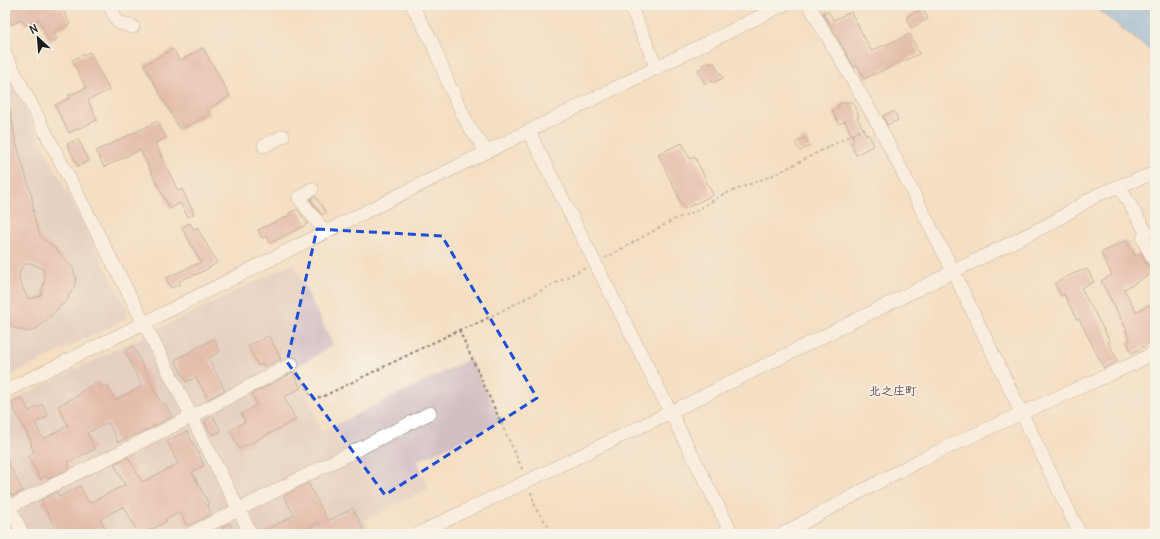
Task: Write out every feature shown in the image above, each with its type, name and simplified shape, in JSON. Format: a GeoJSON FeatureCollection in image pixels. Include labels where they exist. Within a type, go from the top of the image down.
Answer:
{"type":"FeatureCollection","features":[{"type":"Feature","properties":{"kind":"street"},"geometry":{"type":"LineString","coordinates":[[109,5],[118,22],[133,27]]}},
{"type":"Feature","properties":{"kind":"street"},"geometry":{"type":"LineString","coordinates":[[412,5],[432,42],[449,85],[468,125],[487,152]]}},
{"type":"Feature","properties":{"kind":"street"},"geometry":{"type":"LineString","coordinates":[[630,5],[657,68]]}},
{"type":"Feature","properties":{"kind":"street"},"geometry":{"type":"LineString","coordinates":[[5,391],[783,5]]}},
{"type":"Feature","properties":{"kind":"street"},"geometry":{"type":"LineString","coordinates":[[809,5],[877,122],[953,271],[1080,534]]}},
{"type":"Feature","properties":{"kind":"street"},"geometry":{"type":"LineString","coordinates":[[5,54],[251,534]]}},
{"type":"Feature","properties":{"kind":"street"},"geometry":{"type":"LineString","coordinates":[[529,132],[732,534]]}},
{"type":"Feature","properties":{"kind":"street"},"geometry":{"type":"LineString","coordinates":[[264,146],[282,136]]}},
{"type":"Feature","properties":{"kind":"street"},"geometry":{"type":"LineString","coordinates":[[418,534],[671,412],[1053,222],[1097,195],[1155,174]]}},
{"type":"Feature","properties":{"kind":"street"},"geometry":{"type":"LineString","coordinates":[[1119,186],[1146,232],[1143,239],[1155,262]]}},
{"type":"Feature","properties":{"kind":"street"},"geometry":{"type":"LineString","coordinates":[[312,189],[299,198],[325,232]]}},
{"type":"Feature","properties":{"kind":"street"},"geometry":{"type":"LineString","coordinates":[[782,534],[920,460],[1133,364],[1155,352]]}},
{"type":"Feature","properties":{"kind":"street"},"geometry":{"type":"LineString","coordinates":[[23,534],[6,505],[191,417],[292,364]]}},
{"type":"Feature","properties":{"kind":"street"},"geometry":{"type":"LineString","coordinates":[[190,534],[430,412]]}},
{"type":"Feature","properties":{"kind":"path"},"geometry":{"type":"LineString","coordinates":[[292,364],[312,398],[322,397],[459,330],[474,325],[595,263],[675,219],[694,212],[722,195],[776,174],[877,122]]}},
{"type":"Feature","properties":{"kind":"path"},"geometry":{"type":"LineString","coordinates":[[459,330],[528,482],[536,508],[554,534]]}},
{"type":"Feature","properties":{"kind":"highlighted area"},"geometry":{"type":"Polygon","coordinates":[[[317,229],[442,236],[537,398],[385,495],[287,362],[317,229]]]}},
{"type":"Feature","properties":{"kind":"shaded area"},"geometry":{"type":"Polygon","coordinates":[[[5,71],[128,311],[124,320],[5,378],[5,71]]]}},
{"type":"Feature","properties":{"kind":"shaded area"},"geometry":{"type":"Polygon","coordinates":[[[293,263],[333,345],[295,368],[310,401],[321,432],[470,359],[502,422],[417,461],[429,488],[365,520],[372,534],[5,534],[5,404],[293,263]]]}},
{"type":"Feature","properties":{"kind":"water"},"geometry":{"type":"Polygon","coordinates":[[[1092,5],[1155,5],[1155,54],[1092,5]]]}},
{"type":"Feature","properties":{"kind":"building"},"geometry":{"type":"Polygon","coordinates":[[[14,5],[57,5],[58,9],[62,7],[70,24],[54,32],[57,39],[49,42],[39,19],[25,25],[22,20],[11,25],[5,9],[14,5]]]}},
{"type":"Feature","properties":{"kind":"building"},"geometry":{"type":"Polygon","coordinates":[[[923,9],[928,19],[911,28],[906,17],[923,9]]]}},
{"type":"Feature","properties":{"kind":"building"},"geometry":{"type":"Polygon","coordinates":[[[828,11],[833,20],[851,12],[871,51],[910,34],[919,54],[864,79],[858,66],[854,67],[823,13],[828,11]]]}},
{"type":"Feature","properties":{"kind":"building"},"geometry":{"type":"Polygon","coordinates":[[[203,48],[230,96],[207,109],[210,114],[180,130],[144,65],[173,49],[180,61],[203,48]]]}},
{"type":"Feature","properties":{"kind":"building"},"geometry":{"type":"Polygon","coordinates":[[[90,52],[109,90],[88,100],[97,120],[69,133],[55,105],[70,98],[69,95],[86,88],[72,60],[90,52]]]}},
{"type":"Feature","properties":{"kind":"building"},"geometry":{"type":"Polygon","coordinates":[[[710,62],[711,64],[714,63],[723,78],[713,83],[712,80],[705,84],[698,70],[703,67],[702,65],[710,62]]]}},
{"type":"Feature","properties":{"kind":"building"},"geometry":{"type":"Polygon","coordinates":[[[5,100],[8,100],[16,142],[32,197],[37,227],[41,237],[55,248],[73,268],[76,278],[74,288],[68,296],[68,299],[39,327],[28,332],[14,328],[5,317],[5,100]],[[30,263],[25,264],[22,266],[19,274],[19,280],[28,299],[41,295],[45,279],[43,269],[30,263]]]}},
{"type":"Feature","properties":{"kind":"building"},"geometry":{"type":"Polygon","coordinates":[[[846,101],[847,103],[852,101],[859,116],[857,117],[866,135],[868,134],[874,145],[856,155],[851,143],[854,141],[845,121],[839,124],[832,111],[839,107],[838,105],[846,101]]]}},
{"type":"Feature","properties":{"kind":"building"},"geometry":{"type":"Polygon","coordinates":[[[894,111],[898,120],[887,125],[883,116],[894,111]]]}},
{"type":"Feature","properties":{"kind":"building"},"geometry":{"type":"Polygon","coordinates":[[[158,121],[166,138],[155,143],[178,191],[182,189],[194,214],[188,217],[180,203],[170,209],[140,150],[104,167],[96,151],[158,121]]]}},
{"type":"Feature","properties":{"kind":"building"},"geometry":{"type":"Polygon","coordinates":[[[805,137],[810,146],[800,151],[795,143],[805,137]]]}},
{"type":"Feature","properties":{"kind":"building"},"geometry":{"type":"Polygon","coordinates":[[[78,139],[89,161],[78,166],[67,144],[78,139]]]}},
{"type":"Feature","properties":{"kind":"building"},"geometry":{"type":"Polygon","coordinates":[[[682,143],[690,159],[695,157],[713,195],[684,209],[658,154],[682,143]]]}},
{"type":"Feature","properties":{"kind":"building"},"geometry":{"type":"Polygon","coordinates":[[[315,196],[326,212],[322,215],[310,200],[315,196]]]}},
{"type":"Feature","properties":{"kind":"building"},"geometry":{"type":"Polygon","coordinates":[[[297,209],[308,224],[270,243],[267,236],[262,238],[258,230],[290,215],[289,213],[297,209]]]}},
{"type":"Feature","properties":{"kind":"building"},"geometry":{"type":"Polygon","coordinates":[[[190,223],[194,230],[197,227],[217,263],[198,274],[185,278],[179,282],[180,284],[171,288],[166,278],[201,262],[182,228],[190,223]]]}},
{"type":"Feature","properties":{"kind":"building"},"geometry":{"type":"Polygon","coordinates":[[[1126,240],[1135,256],[1141,253],[1148,266],[1155,272],[1124,289],[1136,312],[1149,305],[1155,317],[1155,340],[1132,353],[1127,342],[1130,340],[1126,331],[1127,330],[1101,281],[1112,275],[1101,253],[1126,240]]]}},
{"type":"Feature","properties":{"kind":"building"},"geometry":{"type":"Polygon","coordinates":[[[1087,269],[1094,282],[1081,288],[1110,341],[1108,342],[1118,361],[1104,368],[1079,319],[1077,320],[1064,294],[1061,296],[1055,283],[1087,269]]]}},
{"type":"Feature","properties":{"kind":"building"},"geometry":{"type":"Polygon","coordinates":[[[269,336],[281,359],[265,367],[263,364],[258,366],[248,346],[269,336]]]}},
{"type":"Feature","properties":{"kind":"building"},"geometry":{"type":"Polygon","coordinates":[[[214,339],[220,352],[208,358],[225,390],[208,399],[196,377],[186,382],[175,360],[214,339]]]}},
{"type":"Feature","properties":{"kind":"building"},"geometry":{"type":"Polygon","coordinates":[[[133,346],[162,405],[165,403],[172,417],[136,435],[135,434],[118,442],[108,422],[87,433],[95,449],[68,462],[70,468],[48,479],[46,475],[40,479],[28,456],[34,452],[31,445],[32,444],[11,403],[22,398],[29,411],[42,404],[48,416],[35,423],[43,439],[68,426],[58,406],[81,394],[80,392],[99,382],[101,387],[107,385],[115,400],[142,386],[125,351],[133,346]]]}},
{"type":"Feature","properties":{"kind":"building"},"geometry":{"type":"Polygon","coordinates":[[[293,372],[301,388],[284,397],[296,420],[239,449],[230,430],[245,422],[241,414],[257,405],[252,394],[293,372]]]}},
{"type":"Feature","properties":{"kind":"building"},"geometry":{"type":"Polygon","coordinates":[[[213,416],[221,431],[212,435],[204,421],[213,416]]]}},
{"type":"Feature","properties":{"kind":"building"},"geometry":{"type":"Polygon","coordinates":[[[187,431],[204,465],[192,472],[209,504],[207,505],[211,514],[187,526],[180,512],[165,520],[166,522],[146,532],[147,534],[138,534],[124,506],[100,519],[108,534],[58,534],[41,500],[57,492],[59,497],[80,486],[89,503],[125,485],[114,464],[128,457],[142,482],[178,464],[167,441],[187,431]]]}},
{"type":"Feature","properties":{"kind":"building"},"geometry":{"type":"Polygon","coordinates":[[[5,457],[23,491],[13,496],[7,492],[5,487],[5,457]]]}},
{"type":"Feature","properties":{"kind":"building"},"geometry":{"type":"Polygon","coordinates":[[[308,483],[328,521],[353,508],[366,534],[325,534],[319,522],[301,531],[300,527],[286,534],[259,534],[294,515],[284,496],[308,483]]]}},
{"type":"Feature","properties":{"kind":"building"},"geometry":{"type":"Polygon","coordinates":[[[230,523],[235,534],[226,534],[222,527],[230,523]]]}},
{"type":"Feature","properties":{"kind":"district","name":"北之庄町"},"geometry":{"type":"Point","coordinates":[893,391]}}]}
